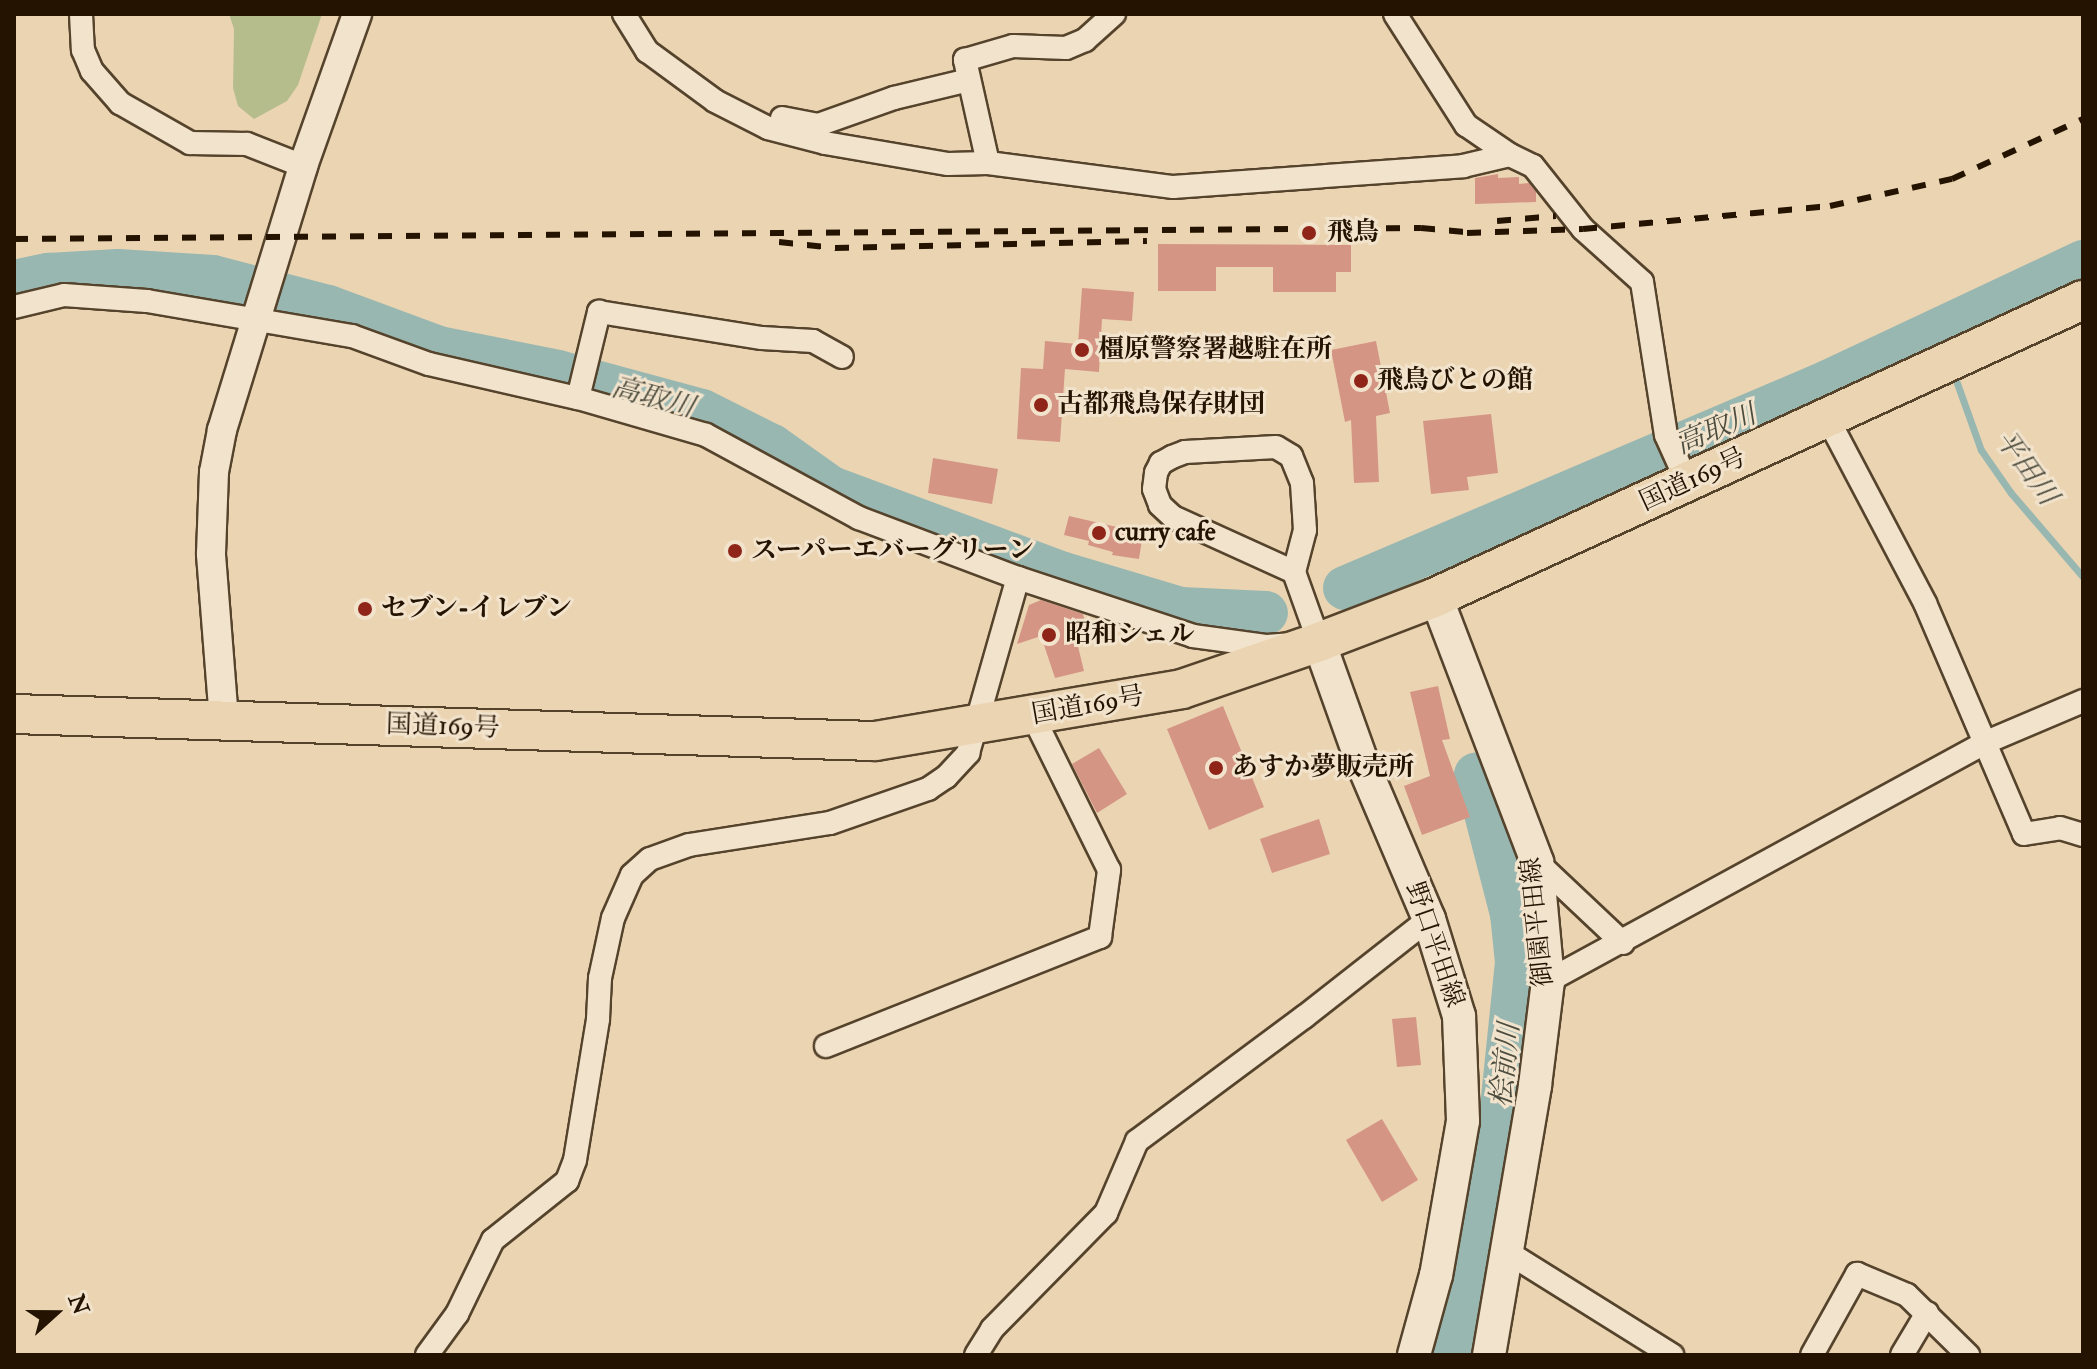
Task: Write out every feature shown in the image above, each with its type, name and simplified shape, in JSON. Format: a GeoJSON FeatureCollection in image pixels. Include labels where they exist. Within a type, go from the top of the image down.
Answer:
{"type":"FeatureCollection","features":[{"type":"Feature","properties":{"kind":"highway","name":"国道169号"},"geometry":{"type":"LineString","coordinates":[[14,714],[875,741],[1182,689],[1319,642],[1436,597],[1688,484],[2083,300]]}},
{"type":"Feature","properties":{"kind":"main road","name":"御園平田線"},"geometry":{"type":"LineString","coordinates":[[1436,597],[1537,862],[1548,981],[1535,1086],[1489,1355]]}},
{"type":"Feature","properties":{"kind":"main road","name":"野口平田線"},"geometry":{"type":"LineString","coordinates":[[1319,642],[1362,762],[1429,919],[1459,1016],[1463,1121],[1436,1275],[1414,1355]]}},
{"type":"Feature","properties":{"kind":"street"},"geometry":{"type":"LineString","coordinates":[[81,14],[83,50],[92,71],[120,103],[190,143],[205,146],[247,144],[303,166]]}},
{"type":"Feature","properties":{"kind":"street"},"geometry":{"type":"LineString","coordinates":[[224,720],[210,507],[222,430],[303,166],[357,14]]}},
{"type":"Feature","properties":{"kind":"street"},"geometry":{"type":"LineString","coordinates":[[624,14],[647,51],[715,101],[768,128],[825,143],[948,164],[988,163],[1173,187],[1463,166],[1510,155]]}},
{"type":"Feature","properties":{"kind":"street"},"geometry":{"type":"LineString","coordinates":[[988,163],[965,60],[1013,46],[1066,48],[1085,40],[1114,14]]}},
{"type":"Feature","properties":{"kind":"street"},"geometry":{"type":"LineString","coordinates":[[1395,14],[1466,125],[1510,155],[1533,166],[1583,229],[1642,282],[1666,435],[1688,484]]}},
{"type":"Feature","properties":{"kind":"street"},"geometry":{"type":"LineString","coordinates":[[768,128],[779,118],[818,125],[894,98],[969,80]]}},
{"type":"Feature","properties":{"kind":"street"},"geometry":{"type":"LineString","coordinates":[[14,307],[64,295],[260,314],[352,336],[429,364],[582,385],[706,435],[859,518],[1018,578],[1193,636],[1267,646],[1319,642],[1294,572],[1305,530],[1302,483],[1291,456],[1276,447],[1185,452],[1161,463],[1154,489],[1160,505],[1173,517],[1294,572]]}},
{"type":"Feature","properties":{"kind":"street"},"geometry":{"type":"LineString","coordinates":[[582,385],[599,312],[762,338],[813,341],[842,357]]}},
{"type":"Feature","properties":{"kind":"street"},"geometry":{"type":"LineString","coordinates":[[1828,419],[1925,603],[2024,834],[2060,828],[2083,835]]}},
{"type":"Feature","properties":{"kind":"street"},"geometry":{"type":"LineString","coordinates":[[427,1355],[457,1314],[493,1240],[567,1181],[575,1160],[598,1019],[600,978],[613,918],[632,875],[650,859],[689,845],[830,823],[928,789],[959,766],[968,753],[1018,578]]}},
{"type":"Feature","properties":{"kind":"street"},"geometry":{"type":"LineString","coordinates":[[1548,981],[1623,943],[1984,743],[2083,701]]}},
{"type":"Feature","properties":{"kind":"street"},"geometry":{"type":"LineString","coordinates":[[826,1046],[1100,937],[1109,870],[1033,716]]}},
{"type":"Feature","properties":{"kind":"street"},"geometry":{"type":"LineString","coordinates":[[1537,862],[1623,943]]}},
{"type":"Feature","properties":{"kind":"street"},"geometry":{"type":"LineString","coordinates":[[976,1355],[992,1329],[1106,1213],[1137,1141],[1429,919]]}},
{"type":"Feature","properties":{"kind":"street"},"geometry":{"type":"LineString","coordinates":[[1507,1252],[1672,1355]]}},
{"type":"Feature","properties":{"kind":"street"},"geometry":{"type":"LineString","coordinates":[[1812,1355],[1857,1274],[1907,1295],[1968,1355]]}},
{"type":"Feature","properties":{"kind":"street"},"geometry":{"type":"LineString","coordinates":[[1902,1355],[1927,1313]]}},
{"type":"Feature","properties":{"kind":"green space"},"geometry":{"type":"Polygon","coordinates":[[[229,14],[322,14],[298,85],[287,101],[254,119],[238,106],[233,88],[234,29],[229,14]]]}},
{"type":"Feature","properties":{"kind":"building"},"geometry":{"type":"Polygon","coordinates":[[[1498,174],[1498,178],[1519,177],[1519,184],[1529,183],[1536,192],[1536,202],[1475,204],[1475,178],[1498,174]]]}},
{"type":"Feature","properties":{"kind":"building"},"geometry":{"type":"Polygon","coordinates":[[[1158,244],[1351,245],[1351,272],[1336,272],[1336,292],[1273,292],[1273,267],[1216,267],[1216,291],[1158,291],[1158,244]]]}},
{"type":"Feature","properties":{"kind":"building"},"geometry":{"type":"Polygon","coordinates":[[[1082,288],[1134,292],[1132,321],[1102,319],[1099,372],[1065,369],[1060,442],[1017,439],[1021,368],[1043,369],[1045,341],[1078,344],[1082,288]]]}},
{"type":"Feature","properties":{"kind":"building","name":"飛鳥びとの館"},"geometry":{"type":"Polygon","coordinates":[[[1376,341],[1390,413],[1376,416],[1379,482],[1354,483],[1351,420],[1345,422],[1331,350],[1376,341]]]}},
{"type":"Feature","properties":{"kind":"building"},"geometry":{"type":"Polygon","coordinates":[[[1491,414],[1498,473],[1467,477],[1469,490],[1431,494],[1423,421],[1491,414]]]}},
{"type":"Feature","properties":{"kind":"building"},"geometry":{"type":"Polygon","coordinates":[[[933,458],[998,469],[992,504],[928,493],[933,458]]]}},
{"type":"Feature","properties":{"kind":"building"},"geometry":{"type":"Polygon","coordinates":[[[1069,516],[1143,533],[1139,559],[1112,555],[1113,552],[1088,545],[1089,541],[1064,535],[1069,516]]]}},
{"type":"Feature","properties":{"kind":"building"},"geometry":{"type":"Polygon","coordinates":[[[1041,600],[1083,614],[1086,626],[1074,630],[1084,671],[1055,678],[1041,636],[1017,644],[1029,605],[1041,600]]]}},
{"type":"Feature","properties":{"kind":"building"},"geometry":{"type":"Polygon","coordinates":[[[1438,686],[1450,739],[1442,740],[1470,817],[1422,835],[1404,786],[1430,776],[1410,692],[1438,686]]]}},
{"type":"Feature","properties":{"kind":"building","name":"あすか夢販売所"},"geometry":{"type":"Polygon","coordinates":[[[1223,706],[1264,807],[1209,830],[1167,729],[1223,706]]]}},
{"type":"Feature","properties":{"kind":"building"},"geometry":{"type":"Polygon","coordinates":[[[1099,748],[1127,794],[1097,813],[1072,764],[1099,748]]]}},
{"type":"Feature","properties":{"kind":"building"},"geometry":{"type":"Polygon","coordinates":[[[1319,819],[1330,854],[1272,873],[1260,839],[1319,819]]]}},
{"type":"Feature","properties":{"kind":"building"},"geometry":{"type":"Polygon","coordinates":[[[1416,1017],[1421,1065],[1397,1067],[1392,1019],[1416,1017]]]}},
{"type":"Feature","properties":{"kind":"building"},"geometry":{"type":"Polygon","coordinates":[[[1382,1119],[1418,1180],[1382,1202],[1346,1140],[1382,1119]]]}},
{"type":"Feature","properties":{"kind":"waterway","name":"高取川"},"geometry":{"type":"LineString","coordinates":[[1345,588],[1828,382],[2083,262]]}},
{"type":"Feature","properties":{"kind":"waterway","name":"高取川"},"geometry":{"type":"LineString","coordinates":[[14,282],[48,275],[118,271],[213,277],[328,307],[439,348],[558,372],[702,411],[772,446],[831,488],[1064,574],[1181,609],[1266,613]]}},
{"type":"Feature","properties":{"kind":"waterway","name":"平田川"},"geometry":{"type":"LineString","coordinates":[[1937,329],[1944,349]]}},
{"type":"Feature","properties":{"kind":"waterway","name":"平田川"},"geometry":{"type":"LineString","coordinates":[[1953,372],[1981,450],[2011,493],[2083,577]]}},
{"type":"Feature","properties":{"kind":"waterway","name":"桧前川"},"geometry":{"type":"LineString","coordinates":[[1452,1355],[1487,1203],[1500,1127],[1517,962],[1512,914],[1476,775]]}},
{"type":"Feature","properties":{"kind":"railway"},"geometry":{"type":"LineString","coordinates":[[1467,233],[1583,229],[1830,206],[1952,179],[2083,119]]}},
{"type":"Feature","properties":{"kind":"railway"},"geometry":{"type":"LineString","coordinates":[[1497,221],[1556,216]]}},
{"type":"Feature","properties":{"kind":"railway"},"geometry":{"type":"LineString","coordinates":[[14,239],[1421,228],[1476,233]]}},
{"type":"Feature","properties":{"kind":"railway"},"geometry":{"type":"LineString","coordinates":[[779,242],[835,248],[1147,241]]}},
{"type":"Feature","properties":{"kind":"place","name":"飛鳥"},"geometry":{"type":"Point","coordinates":[1309,233]}},
{"type":"Feature","properties":{"kind":"place","name":"橿原警察署越駐在所"},"geometry":{"type":"Point","coordinates":[1082,350]}},
{"type":"Feature","properties":{"kind":"place","name":"飛鳥びとの館"},"geometry":{"type":"Point","coordinates":[1361,381]}},
{"type":"Feature","properties":{"kind":"place","name":"古都飛鳥保存財団"},"geometry":{"type":"Point","coordinates":[1041,405]}},
{"type":"Feature","properties":{"kind":"place","name":"curry cafe"},"geometry":{"type":"Point","coordinates":[1099,533]}},
{"type":"Feature","properties":{"kind":"place","name":"スーパーエバーグリーン"},"geometry":{"type":"Point","coordinates":[735,551]}},
{"type":"Feature","properties":{"kind":"place","name":"セブン-イレブン"},"geometry":{"type":"Point","coordinates":[365,609]}},
{"type":"Feature","properties":{"kind":"place","name":"昭和シェル"},"geometry":{"type":"Point","coordinates":[1049,635]}},
{"type":"Feature","properties":{"kind":"place","name":"あすか夢販売所"},"geometry":{"type":"Point","coordinates":[1216,768]}}]}
